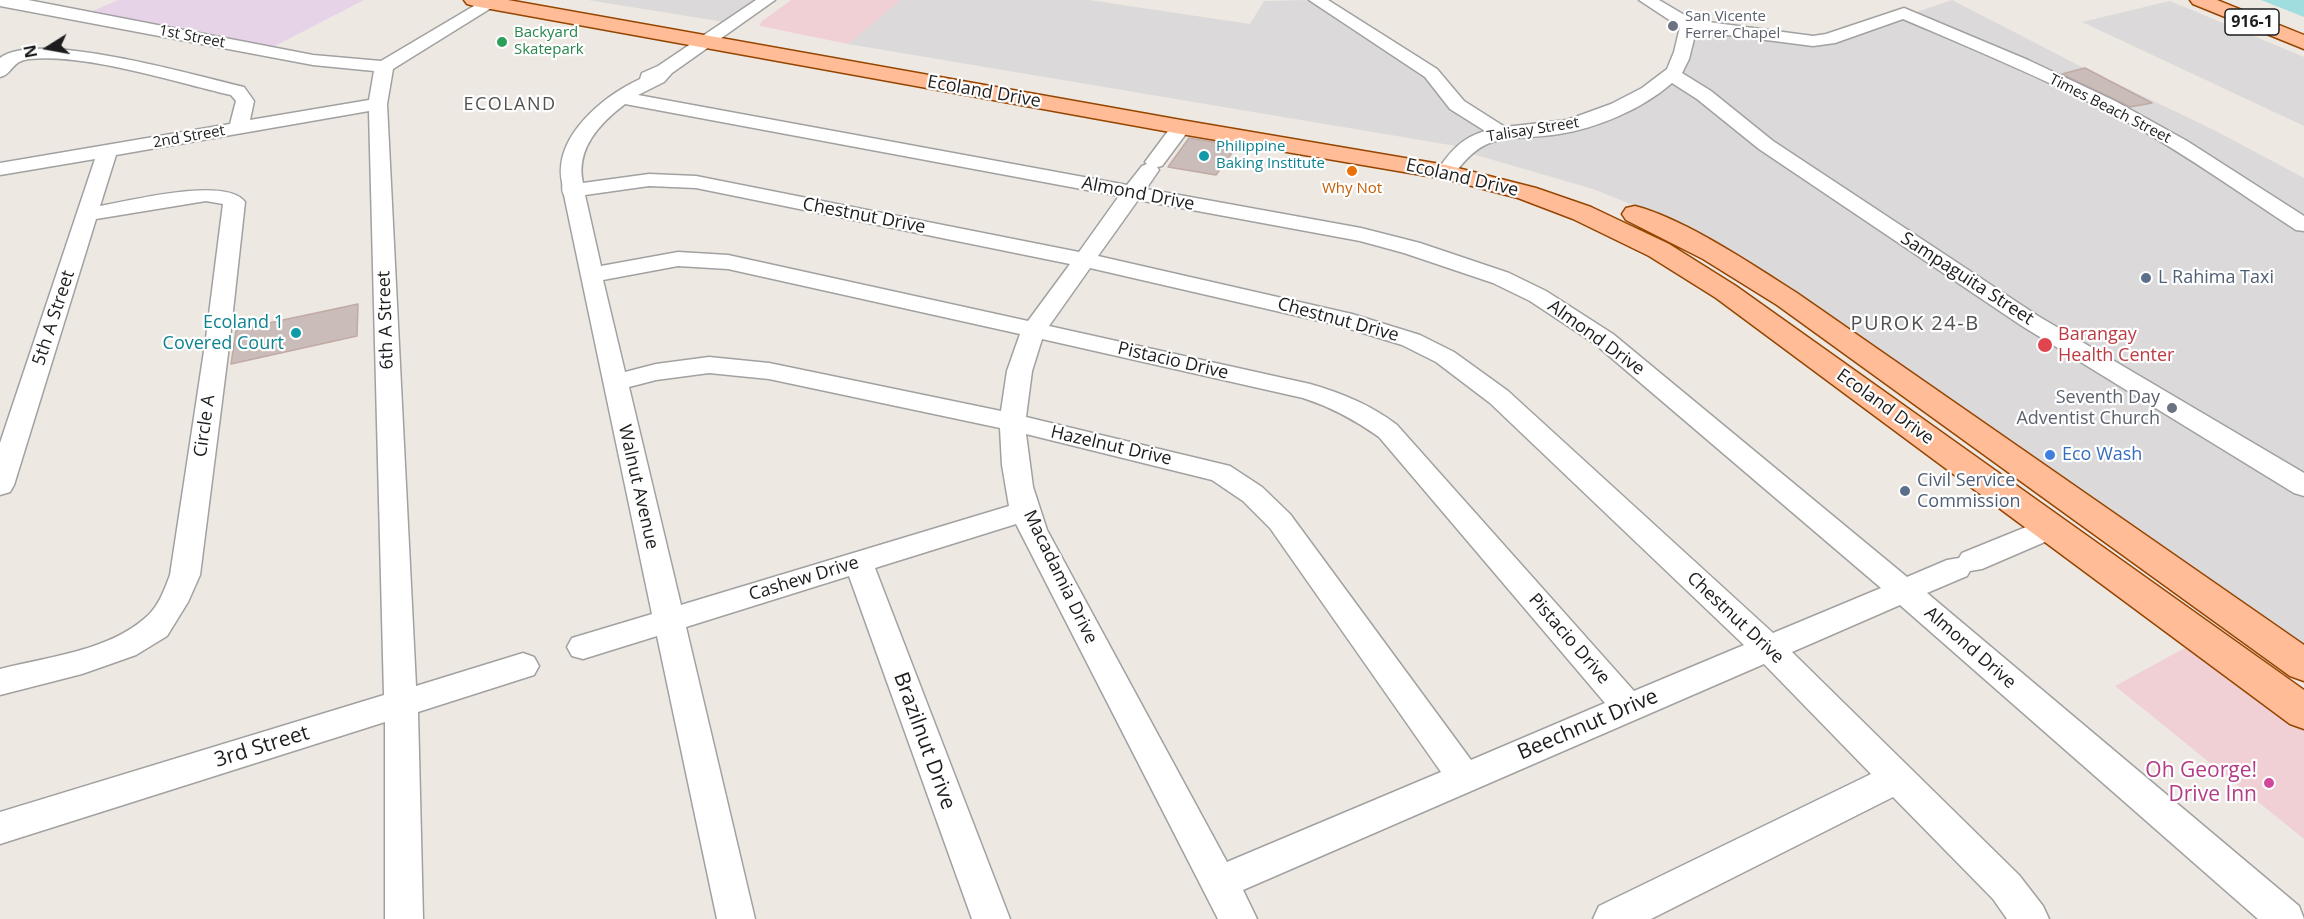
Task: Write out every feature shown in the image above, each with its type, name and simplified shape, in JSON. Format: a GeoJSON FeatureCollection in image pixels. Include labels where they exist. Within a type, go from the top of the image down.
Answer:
{"type":"FeatureCollection","features":[{"type":"Feature","properties":{"kind":"main road","name":"Ecoland Drive"},"geometry":{"type":"LineString","coordinates":[[559,0],[717,35],[1181,127],[1523,172],[1600,199],[1644,218],[1728,262],[1857,348],[2304,665]]}},
{"type":"Feature","properties":{"kind":"main road","name":"916-1"},"geometry":{"type":"LineString","coordinates":[[2200,0],[2304,43]]}},
{"type":"Feature","properties":{"kind":"main road","name":"Ecoland Drive"},"geometry":{"type":"LineString","coordinates":[[487,1],[717,35],[1452,163],[1581,213],[1629,234],[1689,268],[1820,359],[2304,712]]}},
{"type":"Feature","properties":{"kind":"street","name":"Walnut Avenue"},"geometry":{"type":"LineString","coordinates":[[736,919],[572,191],[571,158],[576,144],[587,128],[643,84],[767,0]]}},
{"type":"Feature","properties":{"kind":"street"},"geometry":{"type":"LineString","coordinates":[[1317,0],[1412,60],[1436,78],[1457,105],[1502,133]]}},
{"type":"Feature","properties":{"kind":"street"},"geometry":{"type":"LineString","coordinates":[[1647,0],[1689,25],[1685,44],[1671,75]]}},
{"type":"Feature","properties":{"kind":"street","name":"1st Street"},"geometry":{"type":"LineString","coordinates":[[0,1],[28,4],[313,60],[384,67]]}},
{"type":"Feature","properties":{"kind":"street"},"geometry":{"type":"LineString","coordinates":[[384,67],[487,1]]}},
{"type":"Feature","properties":{"kind":"street","name":"Times Beach Street"},"geometry":{"type":"LineString","coordinates":[[1689,25],[1819,41],[1904,13],[2062,83],[2134,118],[2193,153],[2304,225]]}},
{"type":"Feature","properties":{"kind":"street"},"geometry":{"type":"LineString","coordinates":[[2,68],[11,58],[23,54],[63,53],[237,91],[245,101],[239,128]]}},
{"type":"Feature","properties":{"kind":"street","name":"6th A Street"},"geometry":{"type":"LineString","coordinates":[[384,67],[378,104],[401,704],[404,919]]}},
{"type":"Feature","properties":{"kind":"street","name":"Talisay Street"},"geometry":{"type":"LineString","coordinates":[[1452,163],[1466,146],[1476,140],[1502,133],[1560,128],[1581,123],[1610,112],[1671,75]]}},
{"type":"Feature","properties":{"kind":"street","name":"Sampaguita Street"},"geometry":{"type":"LineString","coordinates":[[1671,75],[1704,95],[1766,145],[2021,315],[2304,486]]}},
{"type":"Feature","properties":{"kind":"street","name":"Almond Drive"},"geometry":{"type":"LineString","coordinates":[[643,84],[1133,193],[1361,235],[1412,248],[1490,274],[1538,296],[1604,339],[1903,590],[2286,919]]}},
{"type":"Feature","properties":{"kind":"street","name":"2nd Street"},"geometry":{"type":"LineString","coordinates":[[0,169],[378,104]]}},
{"type":"Feature","properties":{"kind":"street","name":"Macadamia Drive"},"geometry":{"type":"LineString","coordinates":[[1181,127],[1034,330],[1024,348],[1018,366],[1015,423],[1018,484],[1025,511],[1039,543],[1238,919]]}},
{"type":"Feature","properties":{"kind":"street","name":"5th A Street"},"geometry":{"type":"LineString","coordinates":[[0,485],[107,151]]}},
{"type":"Feature","properties":{"kind":"street","name":"Chestnut Drive"},"geometry":{"type":"LineString","coordinates":[[572,191],[636,180],[677,179],[1084,260],[1344,319],[1411,340],[1445,357],[1499,397],[1768,648],[2006,887],[2030,919]]}},
{"type":"Feature","properties":{"kind":"street","name":"Circle A"},"geometry":{"type":"LineString","coordinates":[[0,682],[126,647],[155,627],[173,605],[185,575],[218,338],[234,202],[224,196],[206,195],[87,214]]}},
{"type":"Feature","properties":{"kind":"street","name":"Pistacio Drive"},"geometry":{"type":"LineString","coordinates":[[591,275],[656,262],[703,259],[740,265],[1323,395],[1345,403],[1370,417],[1388,431],[1629,708]]}},
{"type":"Feature","properties":{"kind":"street","name":"Hazelnut Drive"},"geometry":{"type":"LineString","coordinates":[[615,382],[685,367],[738,366],[1015,423],[1220,473],[1241,483],[1280,520],[1464,778]]}},
{"type":"Feature","properties":{"kind":"street","name":"Cashew Drive"},"geometry":{"type":"LineString","coordinates":[[583,647],[1025,511]]}},
{"type":"Feature","properties":{"kind":"street","name":"Beechnut Drive"},"geometry":{"type":"LineString","coordinates":[[1219,883],[2051,528]]}},
{"type":"Feature","properties":{"kind":"street","name":"Brazilnut Drive"},"geometry":{"type":"LineString","coordinates":[[858,562],[991,919]]}},
{"type":"Feature","properties":{"kind":"street","name":"3rd Street"},"geometry":{"type":"LineString","coordinates":[[0,828],[523,666]]}},
{"type":"Feature","properties":{"kind":"street"},"geometry":{"type":"LineString","coordinates":[[1612,919],[1898,778]]}},
{"type":"Feature","properties":{"kind":"shaded area"},"geometry":{"type":"Polygon","coordinates":[[[118,0],[364,0],[273,47],[88,13],[118,0]]]}},
{"type":"Feature","properties":{"kind":"shaded area"},"geometry":{"type":"Polygon","coordinates":[[[588,0],[756,0],[724,22],[588,0]]]}},
{"type":"Feature","properties":{"kind":"shaded area"},"geometry":{"type":"Polygon","coordinates":[[[791,0],[901,0],[848,44],[760,26],[761,22],[791,0]]]}},
{"type":"Feature","properties":{"kind":"shaded area"},"geometry":{"type":"Polygon","coordinates":[[[901,0],[1089,0],[1250,24],[1264,1],[1309,0],[1351,30],[1418,69],[1490,130],[1471,136],[1456,146],[848,44],[901,0]]]}},
{"type":"Feature","properties":{"kind":"shaded area"},"geometry":{"type":"Polygon","coordinates":[[[1952,0],[2080,66],[2214,130],[2304,178],[2304,652],[1663,217],[1593,189],[1469,153],[1488,140],[1563,130],[1674,77],[1693,27],[1825,43],[1952,0]]]}},
{"type":"Feature","properties":{"kind":"shaded area"},"geometry":{"type":"Polygon","coordinates":[[[2170,1],[2304,57],[2304,126],[2082,22],[2170,1]]]}},
{"type":"Feature","properties":{"kind":"shaded area","name":"Oh George! Drive Inn"},"geometry":{"type":"Polygon","coordinates":[[[2192,644],[2304,727],[2304,839],[2115,686],[2192,644]]]}},
{"type":"Feature","properties":{"kind":"water"},"geometry":{"type":"Polygon","coordinates":[[[2261,0],[2304,0],[2304,17],[2261,0]]]}},
{"type":"Feature","properties":{"kind":"building"},"geometry":{"type":"Polygon","coordinates":[[[2085,68],[2152,103],[2130,107],[2062,74],[2085,68]]]}},
{"type":"Feature","properties":{"kind":"building","name":"Philippine Baking Institute"},"geometry":{"type":"Polygon","coordinates":[[[1189,138],[1237,146],[1216,175],[1168,167],[1189,138]]]}},
{"type":"Feature","properties":{"kind":"building","name":"Ecoland 1 Covered Court"},"geometry":{"type":"Polygon","coordinates":[[[358,304],[357,336],[231,364],[236,330],[358,304]]]}},
{"type":"Feature","properties":{"kind":"place","name":"San Vicente Ferrer Chapel"},"geometry":{"type":"Point","coordinates":[1673,26]}},
{"type":"Feature","properties":{"kind":"place","name":"Backyard Skatepark"},"geometry":{"type":"Point","coordinates":[502,42]}},
{"type":"Feature","properties":{"kind":"place","name":"Philippine Baking Institute"},"geometry":{"type":"Point","coordinates":[1204,156]}},
{"type":"Feature","properties":{"kind":"place","name":"Why Not"},"geometry":{"type":"Point","coordinates":[1352,171]}},
{"type":"Feature","properties":{"kind":"place","name":"L Rahima Taxi"},"geometry":{"type":"Point","coordinates":[2146,278]}},
{"type":"Feature","properties":{"kind":"place","name":"Ecoland 1 Covered Court"},"geometry":{"type":"Point","coordinates":[296,333]}},
{"type":"Feature","properties":{"kind":"place","name":"Barangay Health Center"},"geometry":{"type":"Point","coordinates":[2045,345]}},
{"type":"Feature","properties":{"kind":"place","name":"Seventh Day Adventist Church"},"geometry":{"type":"Point","coordinates":[2172,408]}},
{"type":"Feature","properties":{"kind":"place","name":"Eco Wash"},"geometry":{"type":"Point","coordinates":[2050,455]}},
{"type":"Feature","properties":{"kind":"place","name":"Civil Service Commission"},"geometry":{"type":"Point","coordinates":[1905,491]}},
{"type":"Feature","properties":{"kind":"place","name":"Oh George! Drive Inn"},"geometry":{"type":"Point","coordinates":[2269,783]}},
{"type":"Feature","properties":{"kind":"district","name":"ECOLAND"},"geometry":{"type":"Point","coordinates":[510,105]}},
{"type":"Feature","properties":{"kind":"district","name":"PUROK 24-B"},"geometry":{"type":"Point","coordinates":[1915,324]}}]}
